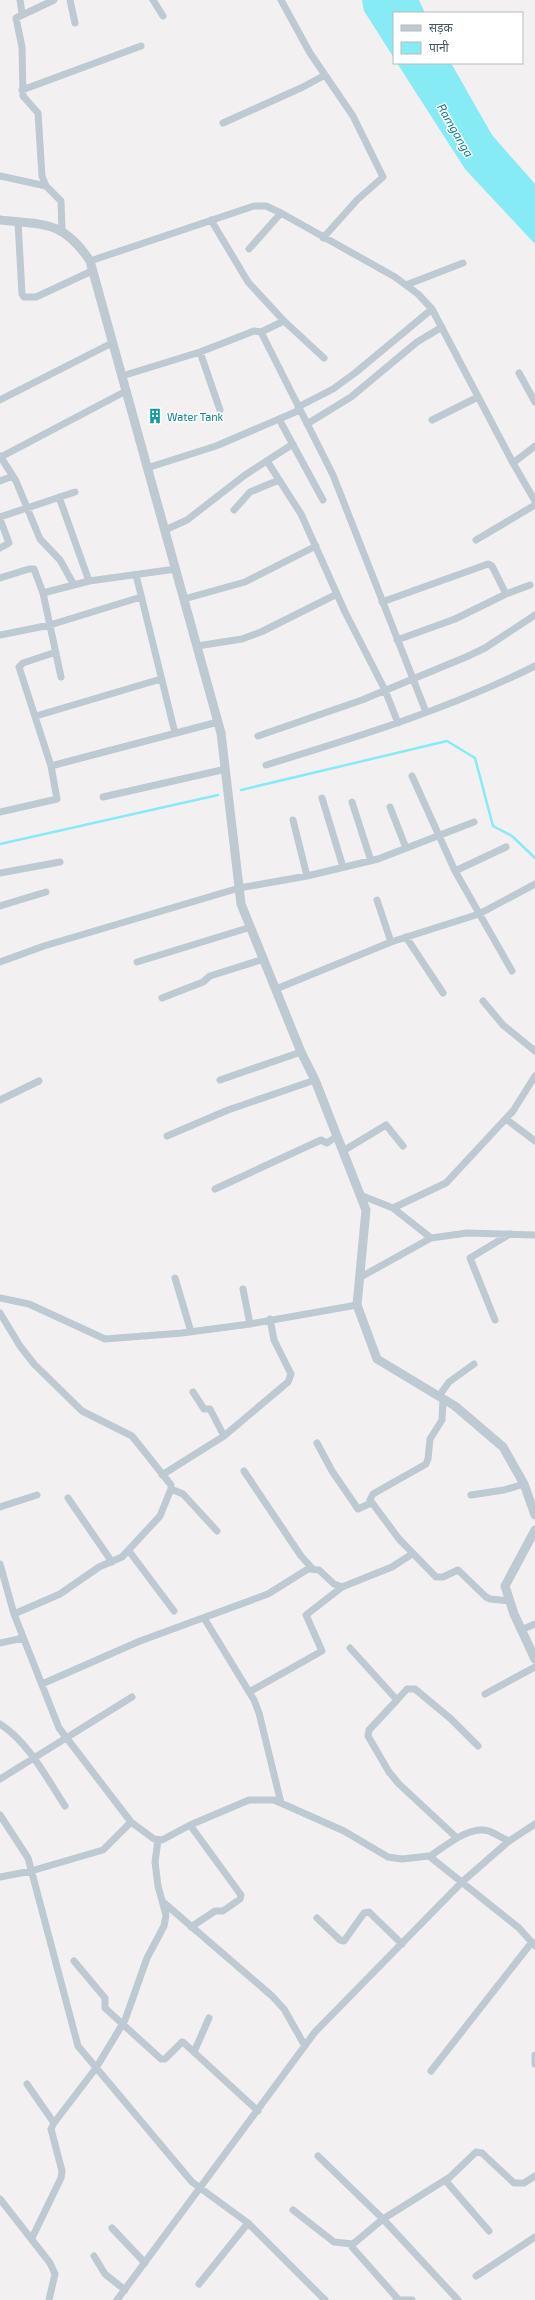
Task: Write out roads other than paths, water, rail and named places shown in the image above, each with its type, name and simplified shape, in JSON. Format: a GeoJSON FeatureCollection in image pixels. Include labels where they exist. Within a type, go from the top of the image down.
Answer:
{"type":"FeatureCollection","features":[{"type":"Feature","properties":{"kind":"street"},"geometry":{"type":"LineString","coordinates":[[20,0],[22,13]]}},
{"type":"Feature","properties":{"kind":"street"},"geometry":{"type":"LineString","coordinates":[[54,0],[22,13],[16,18],[22,47],[22,90],[26,100],[38,113],[42,176],[46,186],[61,201],[62,231]]}},
{"type":"Feature","properties":{"kind":"street"},"geometry":{"type":"LineString","coordinates":[[70,0],[75,23]]}},
{"type":"Feature","properties":{"kind":"street"},"geometry":{"type":"LineString","coordinates":[[153,0],[163,16]]}},
{"type":"Feature","properties":{"kind":"street"},"geometry":{"type":"LineString","coordinates":[[280,0],[310,53],[353,116],[383,178],[357,200],[323,238]]}},
{"type":"Feature","properties":{"kind":"street"},"geometry":{"type":"LineString","coordinates":[[22,90],[141,46]]}},
{"type":"Feature","properties":{"kind":"street"},"geometry":{"type":"LineString","coordinates":[[223,123],[303,88],[325,75]]}},
{"type":"Feature","properties":{"kind":"street"},"geometry":{"type":"LineString","coordinates":[[0,176],[46,186]]}},
{"type":"Feature","properties":{"kind":"street"},"geometry":{"type":"LineString","coordinates":[[18,222],[22,294],[24,297],[36,297],[91,266],[211,220],[254,206],[266,206],[281,213],[406,285],[418,294],[432,309],[513,463],[535,501]]}},
{"type":"Feature","properties":{"kind":"street"},"geometry":{"type":"LineString","coordinates":[[249,249],[281,213]]}},
{"type":"Feature","properties":{"kind":"street"},"geometry":{"type":"LineString","coordinates":[[0,220],[52,226],[62,231],[81,247],[91,266],[218,722],[226,769],[241,904],[315,1080],[366,1210],[357,1305],[377,1359],[455,1406],[503,1447],[524,1484],[535,1515]]}},
{"type":"Feature","properties":{"kind":"street"},"geometry":{"type":"LineString","coordinates":[[211,220],[248,282],[284,321],[324,358]]}},
{"type":"Feature","properties":{"kind":"street"},"geometry":{"type":"LineString","coordinates":[[406,285],[463,263]]}},
{"type":"Feature","properties":{"kind":"street"},"geometry":{"type":"LineString","coordinates":[[147,468],[216,446],[279,419],[299,408],[332,389],[355,373],[432,309]]}},
{"type":"Feature","properties":{"kind":"street"},"geometry":{"type":"LineString","coordinates":[[122,376],[200,352],[254,331],[261,332],[284,321]]}},
{"type":"Feature","properties":{"kind":"street"},"geometry":{"type":"LineString","coordinates":[[307,424],[351,397],[417,342],[442,327]]}},
{"type":"Feature","properties":{"kind":"street"},"geometry":{"type":"LineString","coordinates":[[261,332],[333,475],[426,712]]}},
{"type":"Feature","properties":{"kind":"street"},"geometry":{"type":"LineString","coordinates":[[0,400],[112,343]]}},
{"type":"Feature","properties":{"kind":"street"},"geometry":{"type":"LineString","coordinates":[[200,352],[220,410]]}},
{"type":"Feature","properties":{"kind":"street"},"geometry":{"type":"LineString","coordinates":[[519,373],[535,402]]}},
{"type":"Feature","properties":{"kind":"street"},"geometry":{"type":"LineString","coordinates":[[74,584],[60,560],[40,540],[13,476],[1,457],[126,391]]}},
{"type":"Feature","properties":{"kind":"street"},"geometry":{"type":"LineString","coordinates":[[432,420],[478,397]]}},
{"type":"Feature","properties":{"kind":"street"},"geometry":{"type":"LineString","coordinates":[[279,419],[323,500]]}},
{"type":"Feature","properties":{"kind":"street"},"geometry":{"type":"LineString","coordinates":[[165,530],[198,513],[235,482],[293,444]]}},
{"type":"Feature","properties":{"kind":"street"},"geometry":{"type":"LineString","coordinates":[[513,463],[535,446]]}},
{"type":"Feature","properties":{"kind":"street"},"geometry":{"type":"LineString","coordinates":[[267,461],[301,514],[337,594],[385,690],[398,723]]}},
{"type":"Feature","properties":{"kind":"street"},"geometry":{"type":"LineString","coordinates":[[0,481],[13,476]]}},
{"type":"Feature","properties":{"kind":"street"},"geometry":{"type":"LineString","coordinates":[[234,510],[250,492],[279,480]]}},
{"type":"Feature","properties":{"kind":"street"},"geometry":{"type":"LineString","coordinates":[[0,548],[9,543],[0,518],[27,507],[75,492]]}},
{"type":"Feature","properties":{"kind":"street"},"geometry":{"type":"LineString","coordinates":[[60,497],[89,581]]}},
{"type":"Feature","properties":{"kind":"street"},"geometry":{"type":"LineString","coordinates":[[476,540],[535,505]]}},
{"type":"Feature","properties":{"kind":"street"},"geometry":{"type":"LineString","coordinates":[[184,599],[245,582],[316,546]]}},
{"type":"Feature","properties":{"kind":"street"},"geometry":{"type":"LineString","coordinates":[[382,602],[488,564],[492,566],[506,594]]}},
{"type":"Feature","properties":{"kind":"street"},"geometry":{"type":"LineString","coordinates":[[0,578],[29,569],[34,569],[43,593],[62,677]]}},
{"type":"Feature","properties":{"kind":"street"},"geometry":{"type":"LineString","coordinates":[[43,593],[89,581],[176,569]]}},
{"type":"Feature","properties":{"kind":"street"},"geometry":{"type":"LineString","coordinates":[[136,575],[175,733]]}},
{"type":"Feature","properties":{"kind":"street"},"geometry":{"type":"LineString","coordinates":[[397,640],[455,619],[506,594],[530,585]]}},
{"type":"Feature","properties":{"kind":"street"},"geometry":{"type":"LineString","coordinates":[[197,646],[242,639],[261,632],[337,594]]}},
{"type":"Feature","properties":{"kind":"street"},"geometry":{"type":"LineString","coordinates":[[0,635],[50,625],[141,597]]}},
{"type":"Feature","properties":{"kind":"street"},"geometry":{"type":"LineString","coordinates":[[258,736],[385,690],[485,648],[535,615]]}},
{"type":"Feature","properties":{"kind":"street"},"geometry":{"type":"LineString","coordinates":[[0,812],[57,799],[51,766],[19,667],[23,662],[56,652]]}},
{"type":"Feature","properties":{"kind":"street"},"geometry":{"type":"LineString","coordinates":[[266,765],[398,723],[499,684],[535,666]]}},
{"type":"Feature","properties":{"kind":"street"},"geometry":{"type":"LineString","coordinates":[[36,716],[162,679]]}},
{"type":"Feature","properties":{"kind":"street"},"geometry":{"type":"LineString","coordinates":[[51,766],[218,722]]}},
{"type":"Feature","properties":{"kind":"street"},"geometry":{"type":"LineString","coordinates":[[102,797],[226,769]]}},
{"type":"Feature","properties":{"kind":"street"},"geometry":{"type":"LineString","coordinates":[[412,776],[455,871],[512,971]]}},
{"type":"Feature","properties":{"kind":"street"},"geometry":{"type":"LineString","coordinates":[[322,798],[343,867]]}},
{"type":"Feature","properties":{"kind":"street"},"geometry":{"type":"LineString","coordinates":[[352,802],[371,860]]}},
{"type":"Feature","properties":{"kind":"street"},"geometry":{"type":"LineString","coordinates":[[390,807],[406,848]]}},
{"type":"Feature","properties":{"kind":"street"},"geometry":{"type":"LineString","coordinates":[[293,820],[307,876]]}},
{"type":"Feature","properties":{"kind":"street"},"geometry":{"type":"LineString","coordinates":[[0,962],[44,946],[239,888],[307,876],[371,860],[474,822]]}},
{"type":"Feature","properties":{"kind":"street"},"geometry":{"type":"LineString","coordinates":[[455,871],[506,847]]}},
{"type":"Feature","properties":{"kind":"street"},"geometry":{"type":"LineString","coordinates":[[0,872],[60,862]]}},
{"type":"Feature","properties":{"kind":"street"},"geometry":{"type":"LineString","coordinates":[[276,989],[391,942],[479,914],[535,884]]}},
{"type":"Feature","properties":{"kind":"street"},"geometry":{"type":"LineString","coordinates":[[0,906],[46,892]]}},
{"type":"Feature","properties":{"kind":"street"},"geometry":{"type":"LineString","coordinates":[[377,900],[391,942]]}},
{"type":"Feature","properties":{"kind":"street"},"geometry":{"type":"LineString","coordinates":[[137,962],[251,927]]}},
{"type":"Feature","properties":{"kind":"street"},"geometry":{"type":"LineString","coordinates":[[406,937],[443,993]]}},
{"type":"Feature","properties":{"kind":"street"},"geometry":{"type":"LineString","coordinates":[[162,998],[202,982],[210,976],[264,959]]}},
{"type":"Feature","properties":{"kind":"street"},"geometry":{"type":"LineString","coordinates":[[483,1001],[503,1025],[535,1051]]}},
{"type":"Feature","properties":{"kind":"street"},"geometry":{"type":"LineString","coordinates":[[220,1080],[302,1052]]}},
{"type":"Feature","properties":{"kind":"street"},"geometry":{"type":"LineString","coordinates":[[393,1208],[446,1183],[506,1119],[535,1076]]}},
{"type":"Feature","properties":{"kind":"street"},"geometry":{"type":"LineString","coordinates":[[167,1136],[228,1110],[315,1080]]}},
{"type":"Feature","properties":{"kind":"street"},"geometry":{"type":"LineString","coordinates":[[0,1100],[40,1081]]}},
{"type":"Feature","properties":{"kind":"street"},"geometry":{"type":"LineString","coordinates":[[506,1119],[535,1141]]}},
{"type":"Feature","properties":{"kind":"street"},"geometry":{"type":"LineString","coordinates":[[343,1151],[386,1124],[403,1146]]}},
{"type":"Feature","properties":{"kind":"street"},"geometry":{"type":"LineString","coordinates":[[215,1189],[321,1140],[327,1143],[337,1136]]}},
{"type":"Feature","properties":{"kind":"street"},"geometry":{"type":"LineString","coordinates":[[360,1195],[393,1208],[431,1238]]}},
{"type":"Feature","properties":{"kind":"street"},"geometry":{"type":"LineString","coordinates":[[359,1278],[431,1238],[467,1233],[535,1235]]}},
{"type":"Feature","properties":{"kind":"street"},"geometry":{"type":"LineString","coordinates":[[495,1320],[470,1258],[510,1234]]}},
{"type":"Feature","properties":{"kind":"street"},"geometry":{"type":"LineString","coordinates":[[175,1278],[192,1332]]}},
{"type":"Feature","properties":{"kind":"street"},"geometry":{"type":"LineString","coordinates":[[243,1289],[250,1324]]}},
{"type":"Feature","properties":{"kind":"street"},"geometry":{"type":"LineString","coordinates":[[0,1298],[29,1304],[105,1339],[192,1332],[250,1324],[270,1319],[357,1305]]}},
{"type":"Feature","properties":{"kind":"street"},"geometry":{"type":"LineString","coordinates":[[0,1313],[20,1346],[34,1364],[82,1411],[132,1436],[171,1489],[180,1491],[217,1531]]}},
{"type":"Feature","properties":{"kind":"street"},"geometry":{"type":"LineString","coordinates":[[162,1475],[224,1436],[291,1378],[274,1340],[270,1319]]}},
{"type":"Feature","properties":{"kind":"street"},"geometry":{"type":"LineString","coordinates":[[474,1364],[449,1382],[441,1398],[442,1420],[430,1438],[428,1459],[426,1464],[370,1497],[371,1503],[412,1554],[436,1577],[443,1577],[458,1570],[462,1571],[486,1597],[490,1599],[510,1601]]}},
{"type":"Feature","properties":{"kind":"street"},"geometry":{"type":"LineString","coordinates":[[193,1392],[204,1410],[210,1409],[224,1436]]}},
{"type":"Feature","properties":{"kind":"street"},"geometry":{"type":"LineString","coordinates":[[317,1443],[332,1471],[358,1509],[371,1503]]}},
{"type":"Feature","properties":{"kind":"street"},"geometry":{"type":"LineString","coordinates":[[244,1471],[301,1556],[312,1568],[319,1570],[334,1584],[342,1587]]}},
{"type":"Feature","properties":{"kind":"street"},"geometry":{"type":"LineString","coordinates":[[471,1495],[504,1490],[524,1484]]}},
{"type":"Feature","properties":{"kind":"street"},"geometry":{"type":"LineString","coordinates":[[14,1614],[60,1594],[99,1568],[129,1551],[160,1516],[171,1489]]}},
{"type":"Feature","properties":{"kind":"street"},"geometry":{"type":"LineString","coordinates":[[0,1507],[37,1495]]}},
{"type":"Feature","properties":{"kind":"street"},"geometry":{"type":"LineString","coordinates":[[68,1498],[112,1562]]}},
{"type":"Feature","properties":{"kind":"street"},"geometry":{"type":"LineString","coordinates":[[535,1530],[505,1586],[521,1630],[535,1659]]}},
{"type":"Feature","properties":{"kind":"street"},"geometry":{"type":"LineString","coordinates":[[129,1551],[174,1611]]}},
{"type":"Feature","properties":{"kind":"street"},"geometry":{"type":"LineString","coordinates":[[248,1692],[322,1651],[306,1614],[342,1587],[392,1567],[412,1554]]}},
{"type":"Feature","properties":{"kind":"street"},"geometry":{"type":"LineString","coordinates":[[0,1564],[14,1614],[59,1728],[131,1822],[158,1840]]}},
{"type":"Feature","properties":{"kind":"street"},"geometry":{"type":"LineString","coordinates":[[42,1684],[140,1641],[268,1594],[312,1568]]}},
{"type":"Feature","properties":{"kind":"street"},"geometry":{"type":"LineString","coordinates":[[204,1618],[259,1713],[281,1803]]}},
{"type":"Feature","properties":{"kind":"street"},"geometry":{"type":"LineString","coordinates":[[521,1630],[535,1624]]}},
{"type":"Feature","properties":{"kind":"street"},"geometry":{"type":"LineString","coordinates":[[0,1643],[23,1638]]}},
{"type":"Feature","properties":{"kind":"street"},"geometry":{"type":"LineString","coordinates":[[350,1648],[397,1700]]}},
{"type":"Feature","properties":{"kind":"street"},"geometry":{"type":"LineString","coordinates":[[485,1694],[535,1667]]}},
{"type":"Feature","properties":{"kind":"street"},"geometry":{"type":"LineString","coordinates":[[458,1838],[399,1784],[389,1772],[368,1736],[369,1730],[407,1689],[415,1689],[451,1719],[478,1746]]}},
{"type":"Feature","properties":{"kind":"street"},"geometry":{"type":"LineString","coordinates":[[0,1779],[67,1739],[132,1697]]}},
{"type":"Feature","properties":{"kind":"street"},"geometry":{"type":"LineString","coordinates":[[0,1724],[14,1735],[34,1758],[65,1806]]}},
{"type":"Feature","properties":{"kind":"street"},"geometry":{"type":"LineString","coordinates":[[158,1840],[249,1800],[274,1800],[344,1831],[388,1858],[402,1859],[430,1856],[458,1838],[475,1831],[488,1831],[509,1841]]}},
{"type":"Feature","properties":{"kind":"street"},"geometry":{"type":"LineString","coordinates":[[0,1816],[28,1858],[78,2046],[192,2182],[248,2223],[325,2300]]}},
{"type":"Feature","properties":{"kind":"street"},"geometry":{"type":"LineString","coordinates":[[0,1878],[32,1871],[103,1850],[131,1822]]}},
{"type":"Feature","properties":{"kind":"street"},"geometry":{"type":"LineString","coordinates":[[118,2300],[315,2032],[462,1882],[509,1841],[535,1824]]}},
{"type":"Feature","properties":{"kind":"street"},"geometry":{"type":"LineString","coordinates":[[190,1825],[241,1896],[240,1899],[223,1911],[215,1911],[192,1927]]}},
{"type":"Feature","properties":{"kind":"street"},"geometry":{"type":"LineString","coordinates":[[32,2238],[61,2178],[62,2172],[51,2129],[96,2068],[122,2025],[147,1958],[164,1926],[166,1915],[158,1886],[156,1862],[158,1840]]}},
{"type":"Feature","properties":{"kind":"street"},"geometry":{"type":"LineString","coordinates":[[430,1856],[519,1928],[533,1944],[431,2071]]}},
{"type":"Feature","properties":{"kind":"street"},"geometry":{"type":"LineString","coordinates":[[162,1902],[272,1996],[284,2009],[305,2046]]}},
{"type":"Feature","properties":{"kind":"street"},"geometry":{"type":"LineString","coordinates":[[317,1918],[340,1940],[344,1941],[364,1913],[369,1912],[402,1944]]}},
{"type":"Feature","properties":{"kind":"street"},"geometry":{"type":"LineString","coordinates":[[74,1961],[105,1998],[105,2008],[161,2060],[168,2058],[182,2042],[258,2111]]}},
{"type":"Feature","properties":{"kind":"street"},"geometry":{"type":"LineString","coordinates":[[194,2052],[209,2018]]}},
{"type":"Feature","properties":{"kind":"street"},"geometry":{"type":"LineString","coordinates":[[535,2055],[535,2064]]}},
{"type":"Feature","properties":{"kind":"street"},"geometry":{"type":"LineString","coordinates":[[27,2084],[54,2123]]}},
{"type":"Feature","properties":{"kind":"street"},"geometry":{"type":"LineString","coordinates":[[293,2210],[334,2242],[353,2244],[383,2219],[445,2180],[476,2152],[482,2153],[514,2183],[524,2183],[535,2176]]}},
{"type":"Feature","properties":{"kind":"street"},"geometry":{"type":"LineString","coordinates":[[318,2156],[383,2219],[458,2300]]}},
{"type":"Feature","properties":{"kind":"street"},"geometry":{"type":"LineString","coordinates":[[445,2180],[489,2231]]}},
{"type":"Feature","properties":{"kind":"street"},"geometry":{"type":"LineString","coordinates":[[0,2200],[32,2238],[50,2263],[55,2274],[49,2300]]}},
{"type":"Feature","properties":{"kind":"street"},"geometry":{"type":"LineString","coordinates":[[199,2284],[248,2223]]}},
{"type":"Feature","properties":{"kind":"street"},"geometry":{"type":"LineString","coordinates":[[112,2228],[145,2263]]}},
{"type":"Feature","properties":{"kind":"street"},"geometry":{"type":"LineString","coordinates":[[476,2276],[535,2237]]}},
{"type":"Feature","properties":{"kind":"street"},"geometry":{"type":"LineString","coordinates":[[353,2244],[352,2247],[397,2300],[412,2300]]}},
{"type":"Feature","properties":{"kind":"street"},"geometry":{"type":"LineString","coordinates":[[94,2256],[105,2274],[125,2290]]}},
{"type":"Feature","properties":{"kind":"water"},"geometry":{"type":"Polygon","coordinates":[[[362,0],[419,0],[425,12],[393,12],[393,56],[364,11],[362,0]]]}},
{"type":"Feature","properties":{"kind":"water","name":"Ramganga"},"geometry":{"type":"Polygon","coordinates":[[[398,64],[452,64],[492,135],[535,184],[535,244],[465,169],[398,64]]]}},
{"type":"Feature","properties":{"kind":"waterway"},"geometry":{"type":"LineString","coordinates":[[241,790],[447,741],[475,758],[493,826],[512,836],[535,858]]}},
{"type":"Feature","properties":{"kind":"waterway"},"geometry":{"type":"LineString","coordinates":[[0,844],[218,795]]}},
{"type":"Feature","properties":{"kind":"place","name":"Water Tank"},"geometry":{"type":"Point","coordinates":[155,416]}}]}
